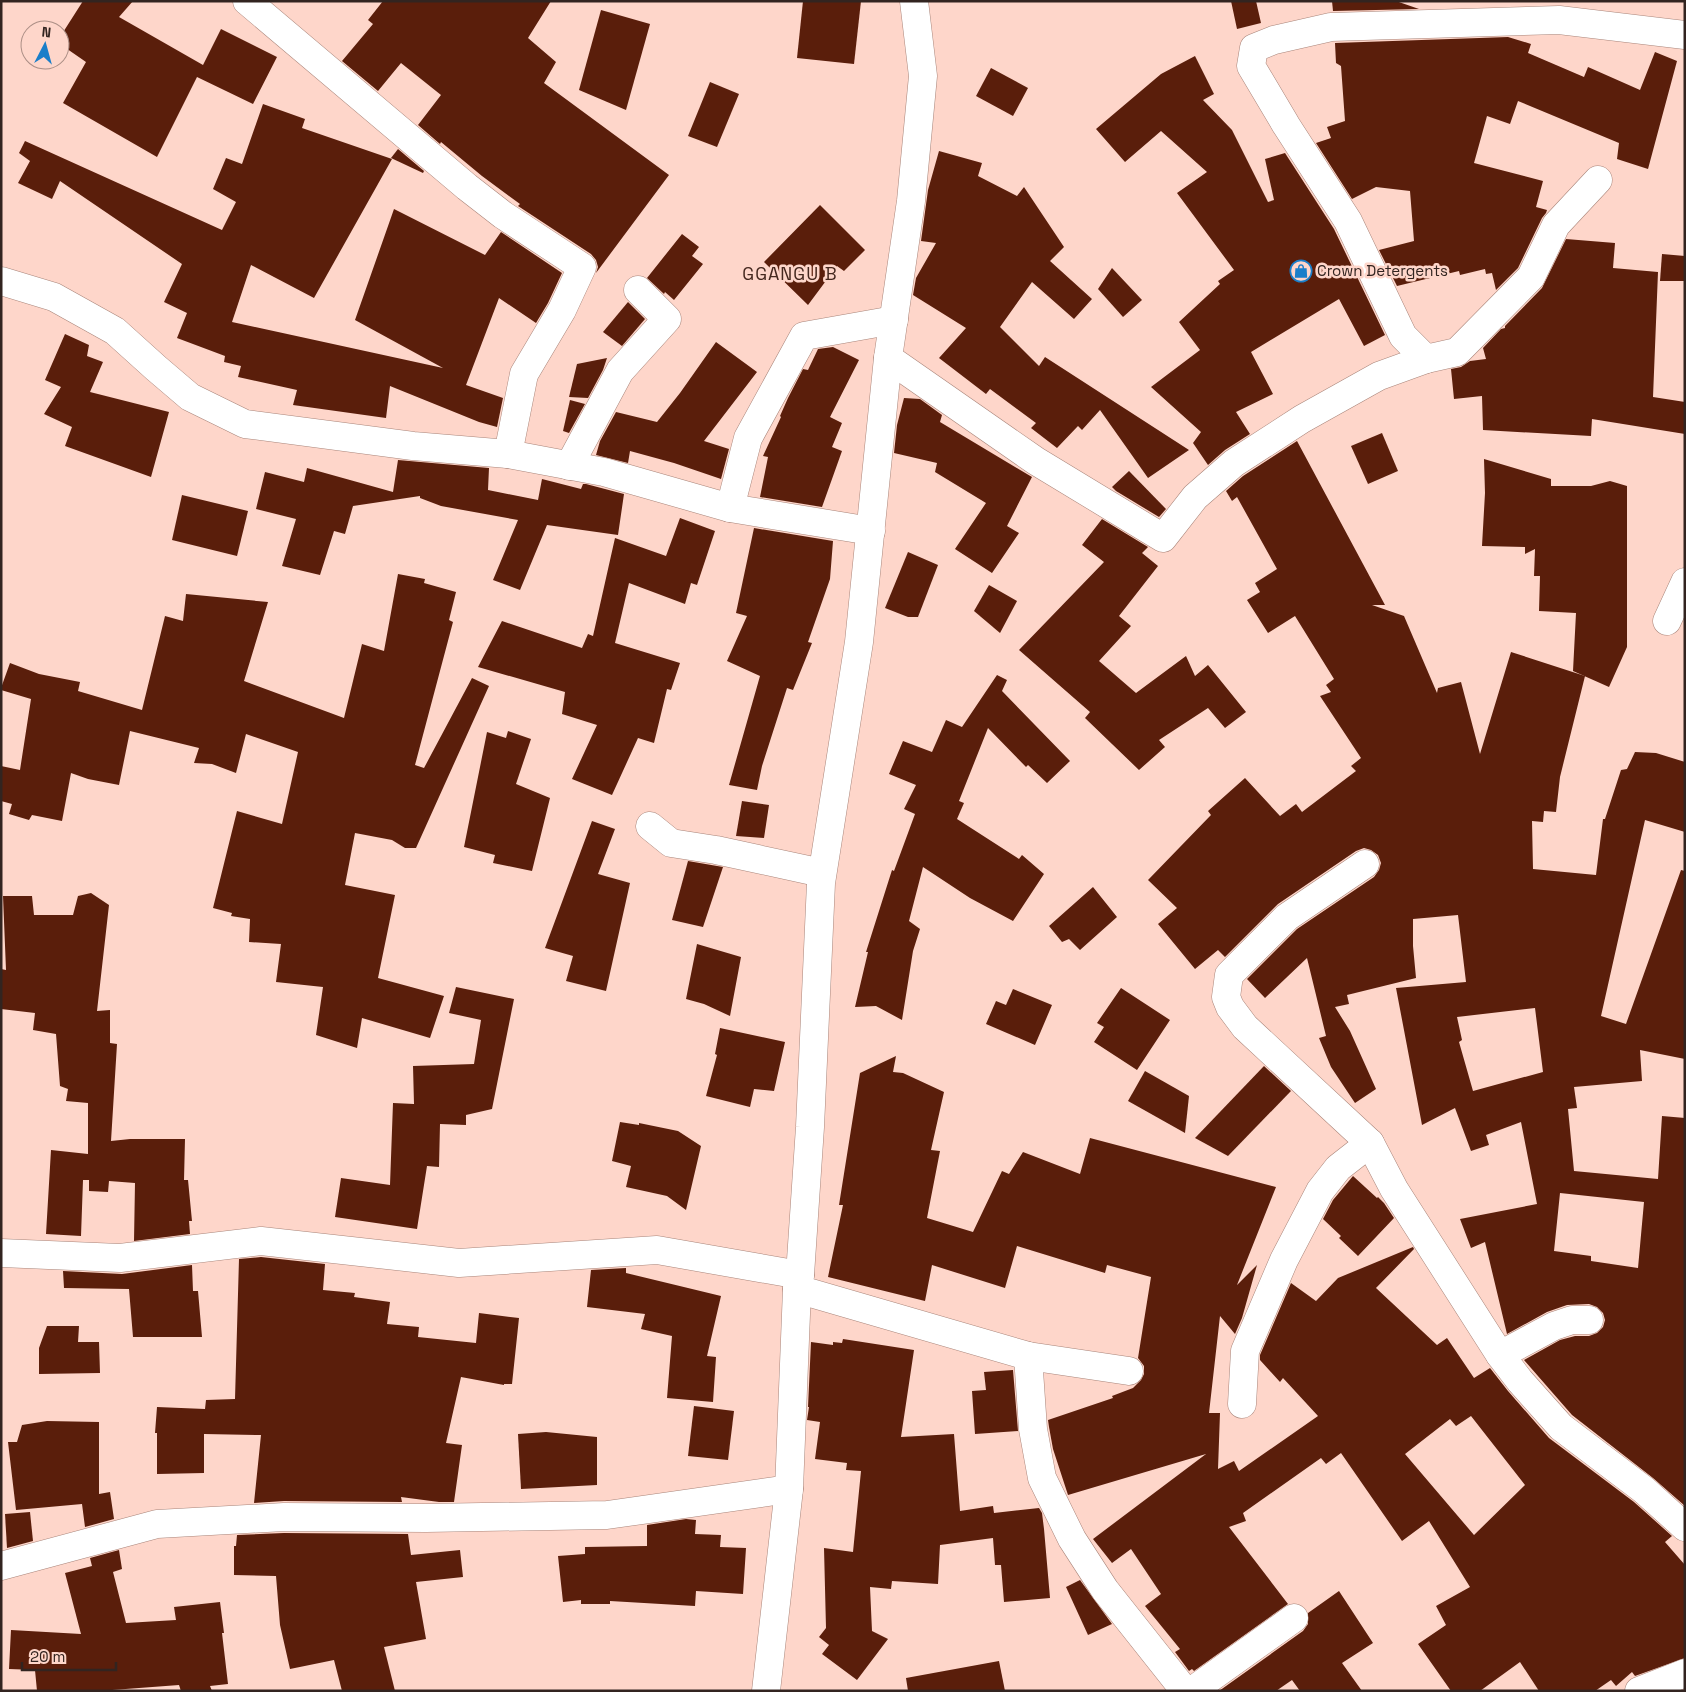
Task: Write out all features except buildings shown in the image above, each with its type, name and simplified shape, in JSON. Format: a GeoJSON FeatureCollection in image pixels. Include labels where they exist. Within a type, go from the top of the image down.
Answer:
{"type":"FeatureCollection","features":[{"type":"Feature","properties":{"kind":"street"},"geometry":{"type":"LineString","coordinates":[[247,1],[467,187],[503,215],[582,267],[562,310],[524,374],[508,454]]}},
{"type":"Feature","properties":{"kind":"street"},"geometry":{"type":"LineString","coordinates":[[766,1691],[789,1489],[799,1282],[810,1127],[822,873],[859,642],[888,358],[912,201],[922,76],[914,1]]}},
{"type":"Feature","properties":{"kind":"street"},"geometry":{"type":"LineString","coordinates":[[1426,359],[1403,336],[1348,221],[1286,125],[1252,66],[1254,48],[1274,40],[1330,28],[1562,11],[1685,35]]}},
{"type":"Feature","properties":{"kind":"street"},"geometry":{"type":"LineString","coordinates":[[888,358],[1036,461],[1163,538],[1195,497],[1234,463],[1302,419],[1379,376],[1426,359],[1458,352],[1530,277],[1556,225],[1598,180]]}},
{"type":"Feature","properties":{"kind":"street"},"geometry":{"type":"LineString","coordinates":[[1,281],[54,297],[115,331],[190,397],[245,424],[413,446],[508,454],[604,472],[730,508],[871,531]]}},
{"type":"Feature","properties":{"kind":"street"},"geometry":{"type":"LineString","coordinates":[[569,466],[620,371],[667,319],[638,290]]}},
{"type":"Feature","properties":{"kind":"street"},"geometry":{"type":"LineString","coordinates":[[730,508],[748,438],[804,336],[894,320]]}},
{"type":"Feature","properties":{"kind":"street"},"geometry":{"type":"LineString","coordinates":[[1667,621],[1685,582]]}},
{"type":"Feature","properties":{"kind":"street"},"geometry":{"type":"LineString","coordinates":[[650,826],[671,843],[716,850],[822,873]]}},
{"type":"Feature","properties":{"kind":"street"},"geometry":{"type":"LineString","coordinates":[[1365,864],[1287,916],[1229,975],[1226,997],[1230,1007],[1245,1027],[1370,1143],[1394,1189],[1500,1355],[1520,1381],[1561,1427],[1644,1490],[1685,1526]]}},
{"type":"Feature","properties":{"kind":"street"},"geometry":{"type":"LineString","coordinates":[[1242,1404],[1245,1351],[1284,1260],[1320,1191],[1338,1168],[1370,1143]]}},
{"type":"Feature","properties":{"kind":"street"},"geometry":{"type":"LineString","coordinates":[[1,1253],[120,1258],[261,1241],[459,1263],[657,1250],[799,1282],[1028,1356],[1129,1371]]}},
{"type":"Feature","properties":{"kind":"street"},"geometry":{"type":"LineString","coordinates":[[1500,1355],[1554,1326],[1572,1320],[1589,1320]]}},
{"type":"Feature","properties":{"kind":"street"},"geometry":{"type":"LineString","coordinates":[[1028,1356],[1033,1429],[1042,1478],[1072,1539],[1105,1590],[1186,1691]]}},
{"type":"Feature","properties":{"kind":"street"},"geometry":{"type":"LineString","coordinates":[[1,1566],[68,1546],[157,1524],[284,1517],[426,1518],[607,1515],[789,1489]]}},
{"type":"Feature","properties":{"kind":"street"},"geometry":{"type":"LineString","coordinates":[[1192,1691],[1294,1618]]}},
{"type":"Feature","properties":{"kind":"street"},"geometry":{"type":"LineString","coordinates":[[1639,1691],[1685,1673]]}},
{"type":"Feature","properties":{"kind":"place","name":"Crown Detergents"},"geometry":{"type":"Point","coordinates":[1301,271]}},
{"type":"Feature","properties":{"kind":"district","name":"GGANGU B"},"geometry":{"type":"Point","coordinates":[790,274]}}]}
